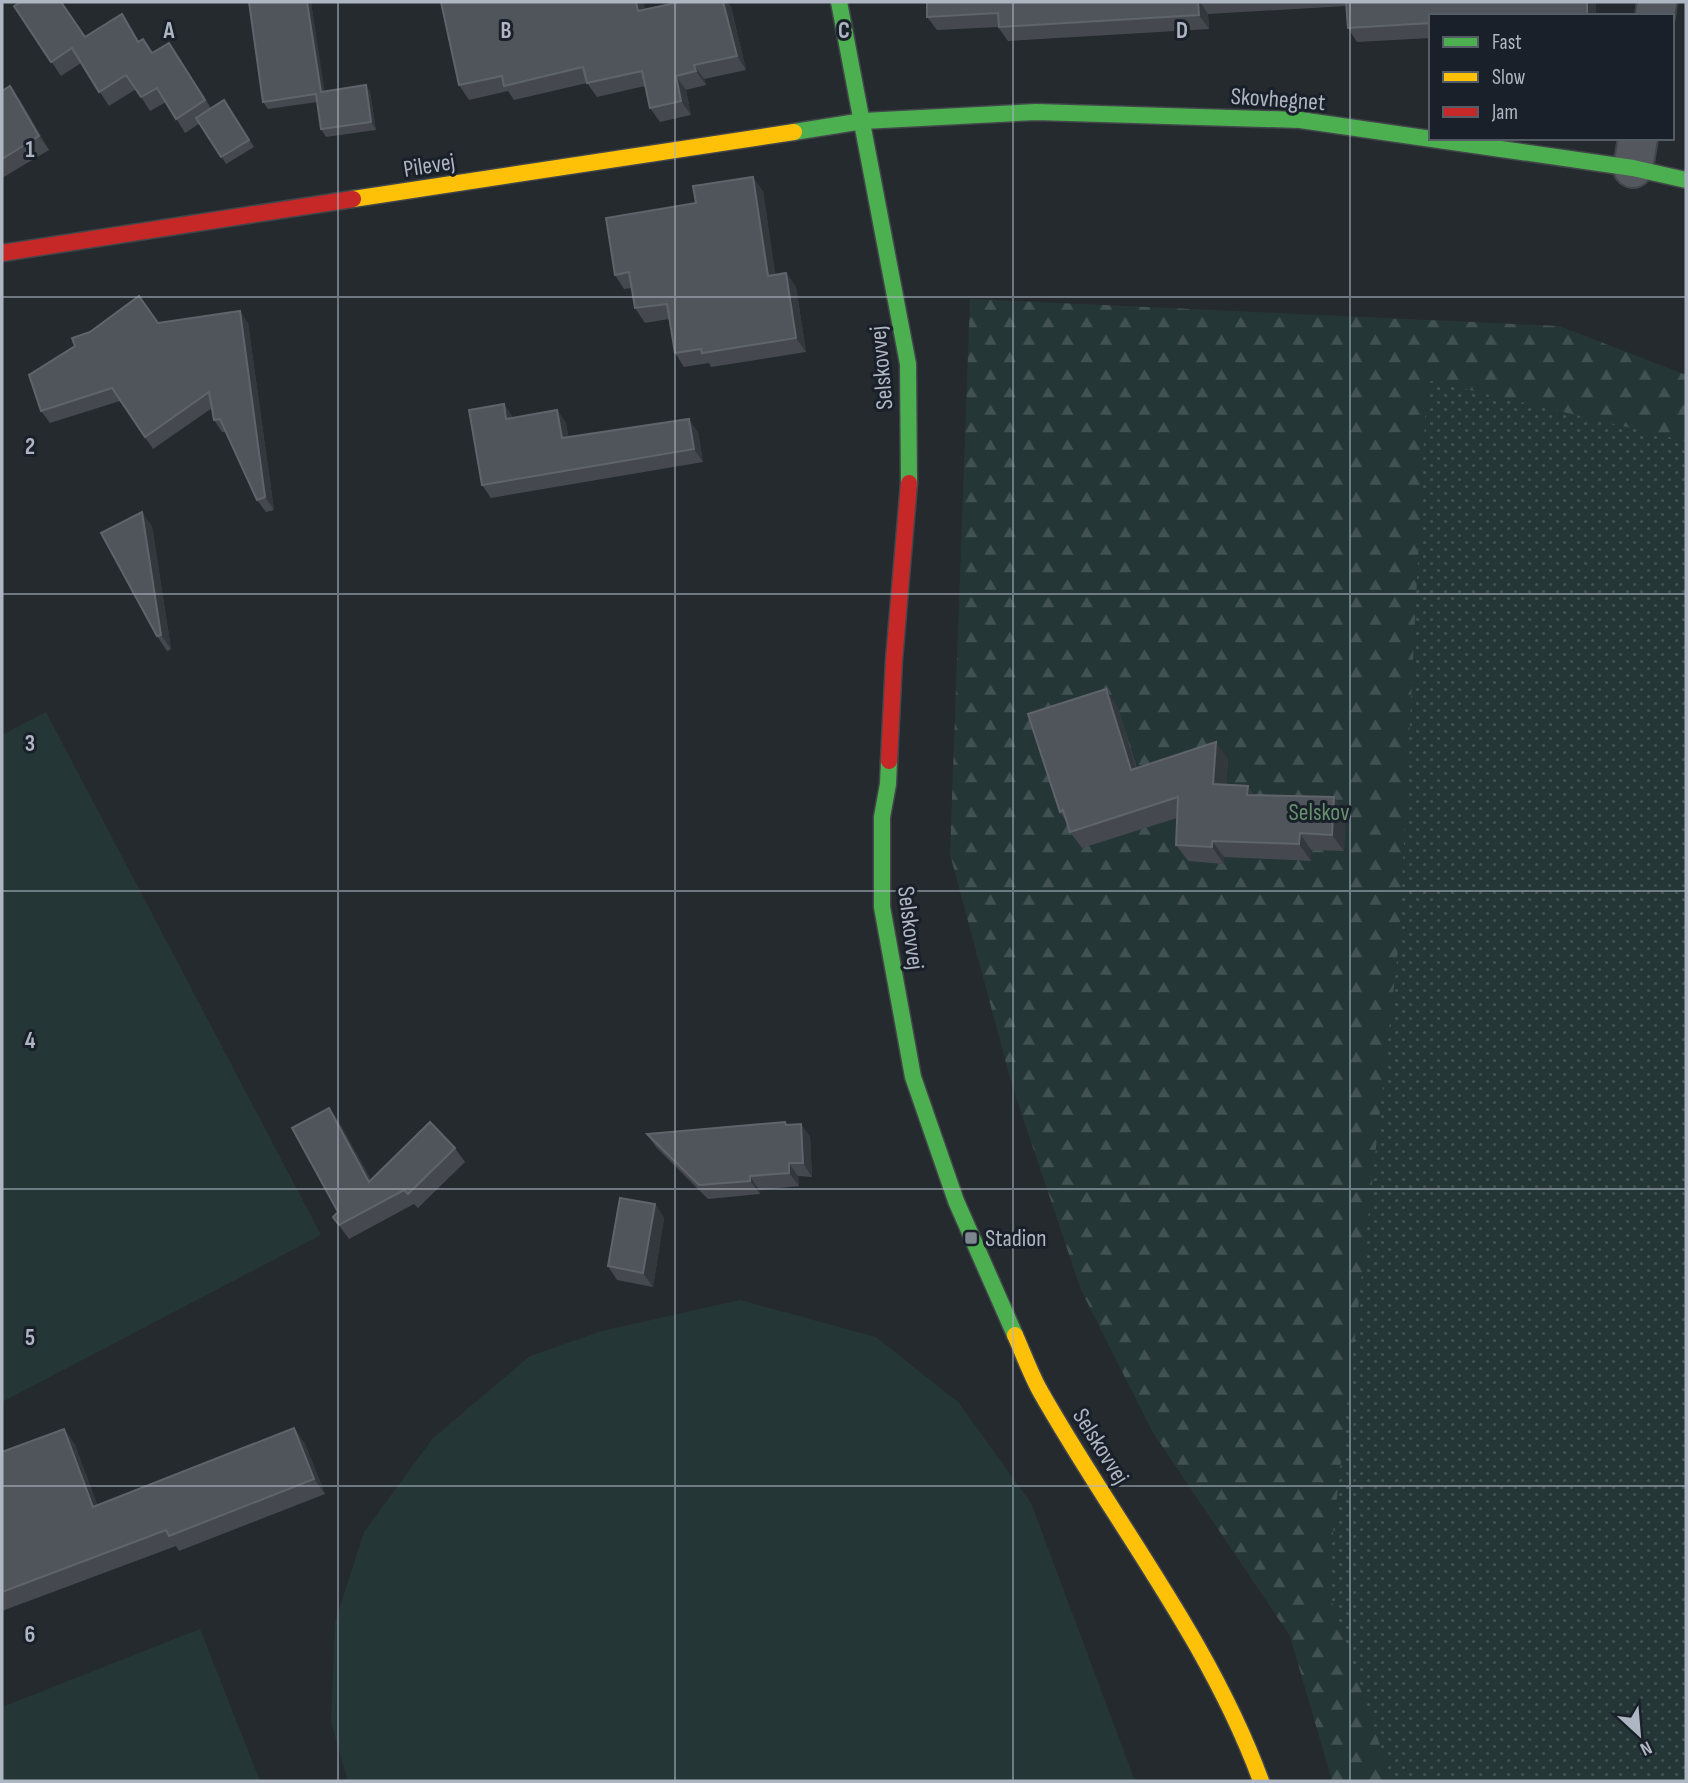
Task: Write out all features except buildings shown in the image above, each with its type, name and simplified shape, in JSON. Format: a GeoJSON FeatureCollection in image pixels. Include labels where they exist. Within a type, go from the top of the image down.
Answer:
{"type":"FeatureCollection","features":[{"type":"Feature","properties":{"kind":"street","name":"Selskovvej"},"geometry":{"type":"LineString","coordinates":[[839,2],[908,364],[909,501],[894,660],[888,784],[882,817],[882,907],[913,1077],[956,1201],[1038,1387],[1199,1648],[1261,1781]]}},
{"type":"Feature","properties":{"kind":"street","name":"Skovhegnet"},"geometry":{"type":"LineString","coordinates":[[863,121],[1036,112],[1300,120],[1429,133]]}},
{"type":"Feature","properties":{"kind":"street","name":"Pilevej"},"geometry":{"type":"LineString","coordinates":[[2,253],[863,121]]}},
{"type":"Feature","properties":{"kind":"street","name":"Skovhegnet"},"geometry":{"type":"LineString","coordinates":[[1504,140],[1636,153],[1686,180]]}},
{"type":"Feature","properties":{"kind":"green space","name":"Selskov"},"geometry":{"type":"Polygon","coordinates":[[[970,299],[1559,326],[1686,375],[1686,1781],[1332,1781],[1290,1636],[1152,1431],[1081,1290],[1012,1085],[950,854],[970,299]]]}},
{"type":"Feature","properties":{"kind":"green space"},"geometry":{"type":"Polygon","coordinates":[[[1427,380],[1686,441],[1686,1781],[1392,1781],[1327,1587],[1399,941],[1427,380]]]}},
{"type":"Feature","properties":{"kind":"green space"},"geometry":{"type":"Polygon","coordinates":[[[46,712],[321,1235],[2,1402],[2,735],[46,712]]]}},
{"type":"Feature","properties":{"kind":"green space"},"geometry":{"type":"Polygon","coordinates":[[[740,1300],[876,1337],[959,1403],[1031,1503],[1135,1781],[348,1781],[331,1723],[335,1622],[364,1532],[433,1438],[530,1356],[602,1331],[740,1300]]]}},
{"type":"Feature","properties":{"kind":"green space"},"geometry":{"type":"Polygon","coordinates":[[[200,1629],[260,1781],[2,1781],[2,1707],[200,1629]]]}},
{"type":"Feature","properties":{"kind":"traffic: fast"},"geometry":{"type":"LineString","coordinates":[[839,2],[908,364],[909,483]]}},
{"type":"Feature","properties":{"kind":"traffic: fast"},"geometry":{"type":"LineString","coordinates":[[794,132],[863,121],[1036,112],[1300,120],[1429,139]]}},
{"type":"Feature","properties":{"kind":"traffic: fast"},"geometry":{"type":"LineString","coordinates":[[1439,140],[1633,168],[1686,180]]}},
{"type":"Feature","properties":{"kind":"traffic: fast"},"geometry":{"type":"LineString","coordinates":[[889,761],[882,817],[882,907],[913,1077],[956,1201],[1015,1335]]}},
{"type":"Feature","properties":{"kind":"traffic: slow"},"geometry":{"type":"LineString","coordinates":[[353,199],[794,132]]}},
{"type":"Feature","properties":{"kind":"traffic: slow"},"geometry":{"type":"LineString","coordinates":[[1015,1335],[1039,1389],[1158,1580],[1215,1678],[1261,1781]]}},
{"type":"Feature","properties":{"kind":"traffic: jam"},"geometry":{"type":"LineString","coordinates":[[2,253],[353,199]]}},
{"type":"Feature","properties":{"kind":"traffic: jam"},"geometry":{"type":"LineString","coordinates":[[889,761],[894,660],[909,483]]}},
{"type":"Feature","properties":{"kind":"place","name":"Stadion"},"geometry":{"type":"Point","coordinates":[971,1238]}}]}
